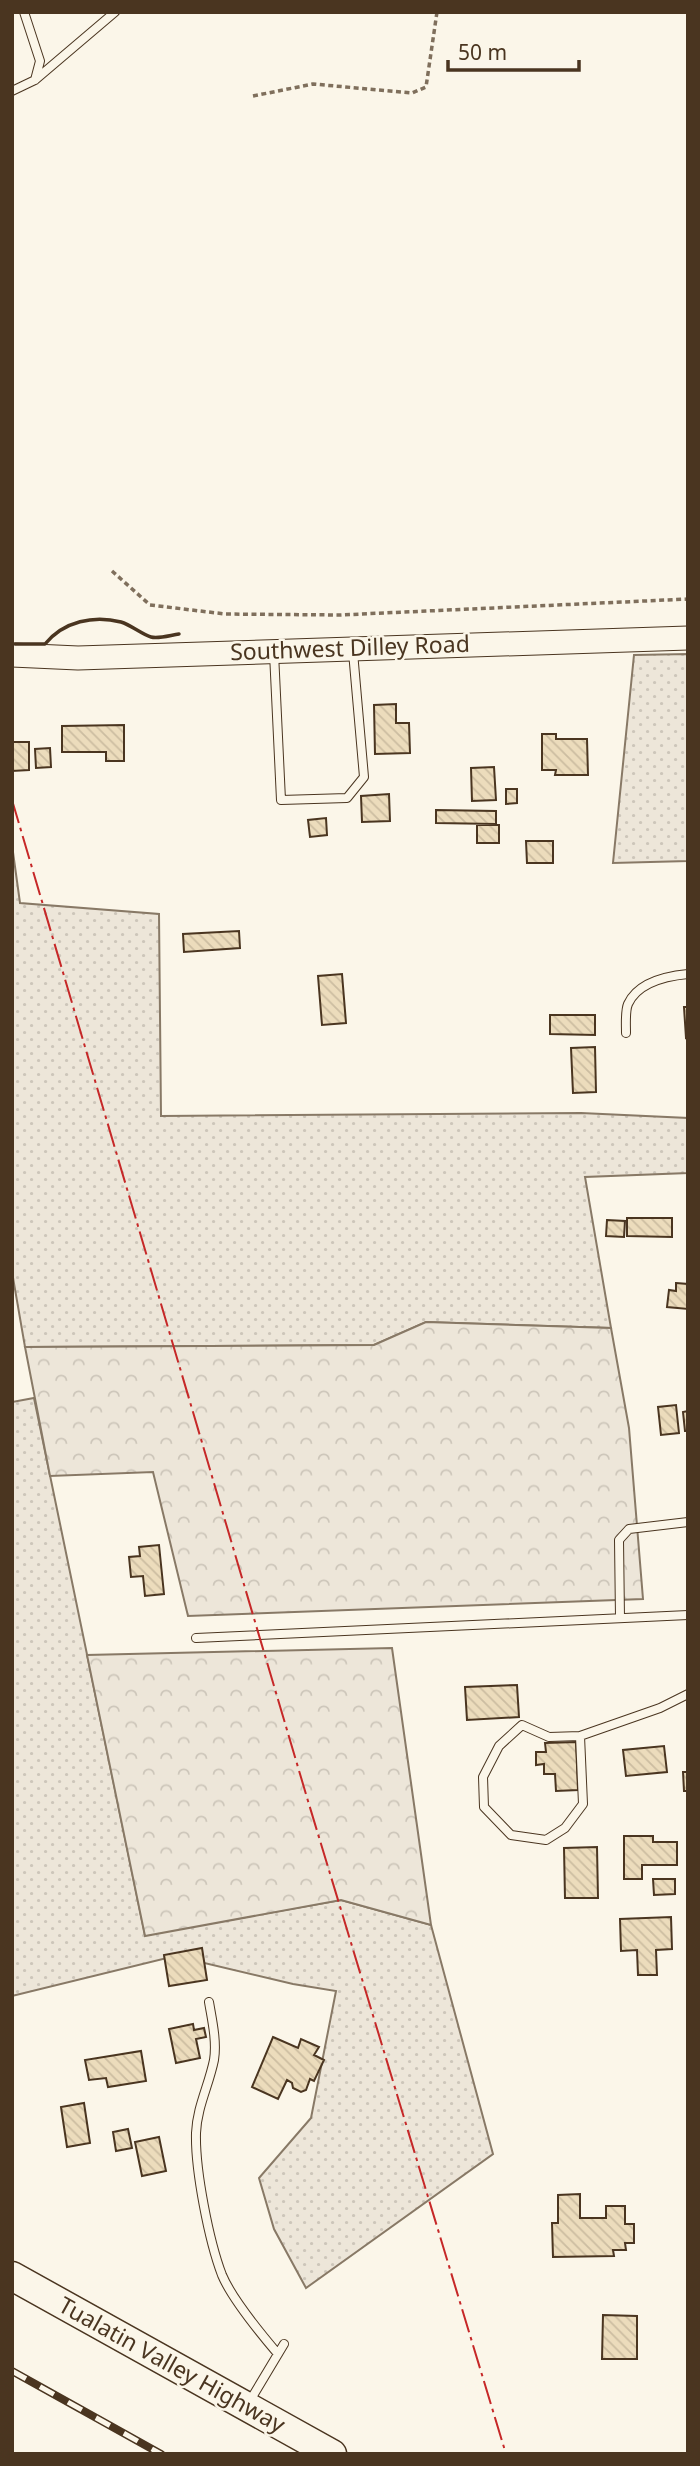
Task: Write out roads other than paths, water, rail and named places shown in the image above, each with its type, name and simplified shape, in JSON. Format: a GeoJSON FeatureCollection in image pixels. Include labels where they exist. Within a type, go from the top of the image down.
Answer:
{"type":"FeatureCollection","features":[{"type":"Feature","properties":{"kind":"highway","name":"Tualatin Valley Highway"},"geometry":{"type":"LineString","coordinates":[[12,2276],[332,2454]]}},
{"type":"Feature","properties":{"kind":"street","name":"Southwest Dilley Road"},"geometry":{"type":"LineString","coordinates":[[12,656],[78,658],[688,638]]}},
{"type":"Feature","properties":{"kind":"lane"},"geometry":{"type":"LineString","coordinates":[[24,12],[40,61],[34,80]]}},
{"type":"Feature","properties":{"kind":"lane"},"geometry":{"type":"LineString","coordinates":[[12,91],[34,80],[116,12]]}},
{"type":"Feature","properties":{"kind":"lane"},"geometry":{"type":"LineString","coordinates":[[274,650],[281,800],[347,798],[364,777],[353,648]]}},
{"type":"Feature","properties":{"kind":"lane"},"geometry":{"type":"LineString","coordinates":[[625,1032],[628,1004],[643,986],[670,976],[688,974]]}},
{"type":"Feature","properties":{"kind":"lane"},"geometry":{"type":"LineString","coordinates":[[620,1618],[619,1540],[629,1529],[688,1522]]}},
{"type":"Feature","properties":{"kind":"lane"},"geometry":{"type":"LineString","coordinates":[[196,1638],[688,1615]]}},
{"type":"Feature","properties":{"kind":"lane"},"geometry":{"type":"LineString","coordinates":[[580,1735],[583,1804],[565,1828],[546,1840],[511,1835],[484,1807],[483,1777],[499,1746],[522,1725],[549,1737],[580,1735],[660,1708],[688,1694]]}},
{"type":"Feature","properties":{"kind":"lane"},"geometry":{"type":"LineString","coordinates":[[209,2001],[214,2034],[214,2059],[200,2105],[196,2134],[209,2230],[223,2277],[256,2327],[278,2354]]}},
{"type":"Feature","properties":{"kind":"lane"},"geometry":{"type":"LineString","coordinates":[[246,2406],[284,2344]]}},
{"type":"Feature","properties":{"kind":"railway"},"geometry":{"type":"LineString","coordinates":[[12,2371],[161,2454]]}}]}
